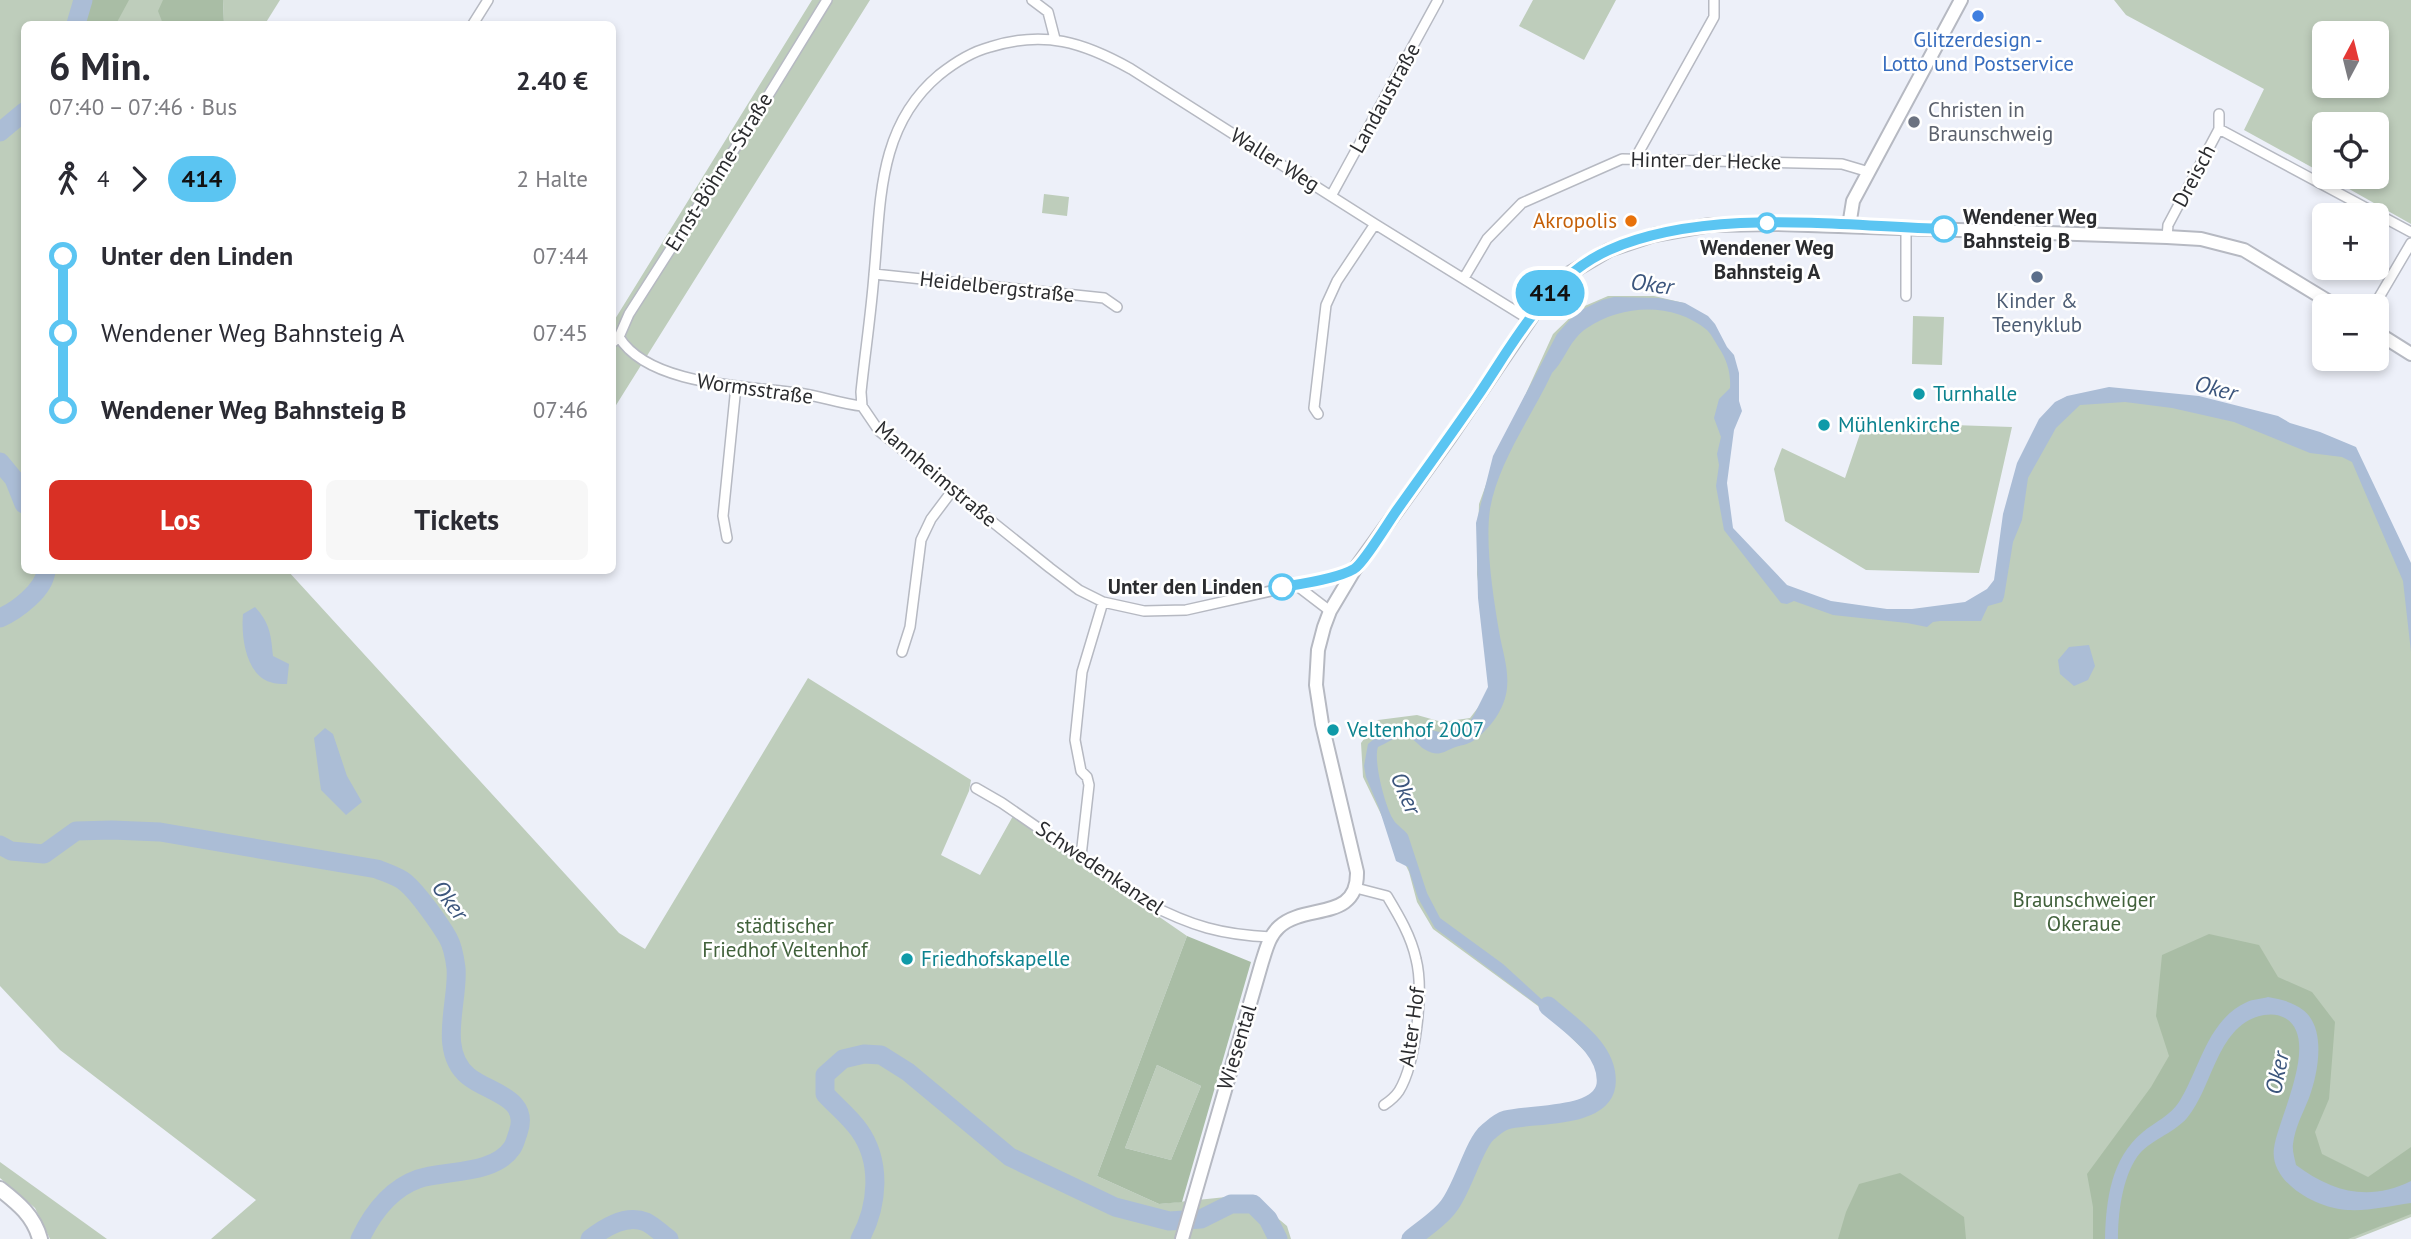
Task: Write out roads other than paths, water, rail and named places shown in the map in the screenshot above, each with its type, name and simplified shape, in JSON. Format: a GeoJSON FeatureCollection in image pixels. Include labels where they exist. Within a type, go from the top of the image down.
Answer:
{"type":"FeatureCollection","features":[{"type":"Feature","properties":{"kind":"main road"},"geometry":{"type":"LineString","coordinates":[[0,1189],[26,1211],[40,1239]]}},
{"type":"Feature","properties":{"kind":"street"},"geometry":{"type":"LineString","coordinates":[[475,21],[488,0]]}},
{"type":"Feature","properties":{"kind":"street","name":"Ernst-Böhme-Straße"},"geometry":{"type":"LineString","coordinates":[[616,336],[827,0]]}},
{"type":"Feature","properties":{"kind":"street"},"geometry":{"type":"LineString","coordinates":[[1032,0],[1048,12],[1055,39]]}},
{"type":"Feature","properties":{"kind":"street","name":"Landaustraße"},"geometry":{"type":"LineString","coordinates":[[1331,195],[1438,0]]}},
{"type":"Feature","properties":{"kind":"street"},"geometry":{"type":"LineString","coordinates":[[1636,157],[1714,17],[1714,0]]}},
{"type":"Feature","properties":{"kind":"street"},"geometry":{"type":"LineString","coordinates":[[1849,226],[1853,201],[1961,0]]}},
{"type":"Feature","properties":{"kind":"street","name":"Waller Weg"},"geometry":{"type":"LineString","coordinates":[[1055,39],[1093,49],[1120,62],[1530,320]]}},
{"type":"Feature","properties":{"kind":"street","name":"Mannheimstraße"},"geometry":{"type":"LineString","coordinates":[[1055,39],[1012,41],[981,49],[947,69],[911,104],[893,137],[887,159],[861,392],[862,406],[879,431],[952,491],[1074,587],[1103,602],[1130,609],[1167,612],[1296,585],[1355,569]]}},
{"type":"Feature","properties":{"kind":"street","name":"Dreisch"},"geometry":{"type":"LineString","coordinates":[[2167,237],[2168,225],[2219,129],[2219,114]]}},
{"type":"Feature","properties":{"kind":"street"},"geometry":{"type":"LineString","coordinates":[[2219,129],[2411,232]]}},
{"type":"Feature","properties":{"kind":"street","name":"Hinter der Hecke"},"geometry":{"type":"LineString","coordinates":[[1464,278],[1487,239],[1522,203],[1622,159],[1636,157],[1842,164],[1869,172]]}},
{"type":"Feature","properties":{"kind":"street"},"geometry":{"type":"LineString","coordinates":[[1318,414],[1314,408],[1326,304],[1337,281],[1375,224]]}},
{"type":"Feature","properties":{"kind":"street"},"geometry":{"type":"LineString","coordinates":[[1271,937],[1286,922],[1345,902],[1356,888],[1357,872],[1322,724],[1316,685],[1318,650],[1330,611],[1355,569],[1549,294],[1570,273],[1590,260],[1631,242],[1672,230],[1719,225],[1849,226],[2167,237],[2201,239],[2245,250],[2316,294]]}},
{"type":"Feature","properties":{"kind":"street"},"geometry":{"type":"LineString","coordinates":[[1906,228],[1906,296]]}},
{"type":"Feature","properties":{"kind":"street"},"geometry":{"type":"LineString","coordinates":[[2381,294],[2411,243]]}},
{"type":"Feature","properties":{"kind":"street","name":"Heidelbergstraße"},"geometry":{"type":"LineString","coordinates":[[874,274],[1104,298],[1117,307]]}},
{"type":"Feature","properties":{"kind":"street","name":"Wormsstraße"},"geometry":{"type":"LineString","coordinates":[[616,339],[626,348],[688,379],[806,394],[862,406]]}},
{"type":"Feature","properties":{"kind":"street"},"geometry":{"type":"LineString","coordinates":[[2389,340],[2411,354]]}},
{"type":"Feature","properties":{"kind":"street"},"geometry":{"type":"LineString","coordinates":[[727,538],[723,516],[736,386]]}},
{"type":"Feature","properties":{"kind":"street"},"geometry":{"type":"LineString","coordinates":[[902,652],[910,627],[921,540],[931,519],[952,491]]}},
{"type":"Feature","properties":{"kind":"street"},"geometry":{"type":"LineString","coordinates":[[1296,585],[1330,611]]}},
{"type":"Feature","properties":{"kind":"street"},"geometry":{"type":"LineString","coordinates":[[1081,856],[1088,785],[1087,777],[1081,771],[1075,740],[1082,672],[1103,602]]}},
{"type":"Feature","properties":{"kind":"street","name":"Schwedenkanzel"},"geometry":{"type":"LineString","coordinates":[[976,788],[1147,902],[1180,919],[1229,935],[1271,937]]}},
{"type":"Feature","properties":{"kind":"street","name":"Alter Hof"},"geometry":{"type":"LineString","coordinates":[[1356,888],[1387,896],[1410,939],[1419,973],[1420,997],[1410,1062],[1400,1089],[1384,1105]]}},
{"type":"Feature","properties":{"kind":"street","name":"Wiesental"},"geometry":{"type":"LineString","coordinates":[[1182,1239],[1271,937]]}},
{"type":"Feature","properties":{"kind":"water"},"geometry":{"type":"Polygon","coordinates":[[[1614,297],[1659,298],[1685,303],[1708,316],[1734,355],[1739,373],[1739,401],[1742,411],[1734,430],[1727,483],[1733,528],[1787,585],[1831,601],[1887,609],[1912,609],[1965,602],[1987,589],[1994,580],[2003,514],[2017,463],[2039,419],[2055,402],[2067,396],[2109,387],[2199,396],[2278,416],[2356,447],[2411,563],[2411,652],[2403,581],[2352,462],[2342,457],[2310,453],[2234,422],[2172,408],[2125,402],[2080,405],[2056,428],[2028,478],[2022,520],[2013,542],[2004,597],[2002,602],[1988,606],[1981,621],[1940,621],[1927,627],[1833,615],[1794,601],[1781,603],[1724,530],[1716,486],[1719,465],[1717,454],[1721,437],[1714,418],[1719,399],[1730,388],[1730,377],[1724,357],[1712,336],[1694,321],[1664,311],[1632,311],[1601,320],[1576,338],[1552,373],[1508,457],[1494,491],[1490,509],[1489,553],[1507,681],[1506,696],[1500,711],[1485,731],[1473,741],[1442,753],[1436,754],[1412,739],[1403,737],[1378,747],[1377,753],[1383,794],[1390,813],[1408,835],[1427,893],[1440,918],[1503,964],[1595,1048],[1435,928],[1418,898],[1408,867],[1396,861],[1364,766],[1368,744],[1385,730],[1420,727],[1439,732],[1459,729],[1466,727],[1474,715],[1488,687],[1478,598],[1476,523],[1493,456],[1557,334],[1577,312],[1614,297]]]}},
{"type":"Feature","properties":{"kind":"water"},"geometry":{"type":"Polygon","coordinates":[[[255,607],[269,630],[273,656],[289,664],[287,684],[272,683],[262,678],[250,663],[244,643],[243,614],[255,607]]]}},
{"type":"Feature","properties":{"kind":"water"},"geometry":{"type":"Polygon","coordinates":[[[2089,645],[2095,666],[2088,680],[2074,686],[2060,674],[2058,660],[2069,647],[2089,645]]]}},
{"type":"Feature","properties":{"kind":"water"},"geometry":{"type":"Polygon","coordinates":[[[325,728],[333,734],[347,776],[362,802],[346,815],[321,790],[314,738],[325,728]]]}},
{"type":"Feature","properties":{"kind":"water"},"geometry":{"type":"Polygon","coordinates":[[[2268,997],[2291,1003],[2303,1010],[2311,1018],[2318,1039],[2315,1077],[2294,1138],[2296,1165],[2323,1182],[2351,1191],[2380,1191],[2411,1181],[2411,1203],[2348,1210],[2323,1205],[2287,1183],[2279,1172],[2274,1148],[2294,1080],[2299,1043],[2295,1028],[2285,1018],[2267,1015],[2248,1020],[2236,1030],[2226,1043],[2187,1118],[2137,1157],[2122,1197],[2118,1239],[2105,1239],[2112,1181],[2132,1142],[2176,1107],[2206,1046],[2222,1021],[2233,1010],[2247,1002],[2268,997]]]}},
{"type":"Feature","properties":{"kind":"waterway","name":"Oker"},"geometry":{"type":"LineString","coordinates":[[77,21],[83,0]]}},
{"type":"Feature","properties":{"kind":"waterway","name":"Oker"},"geometry":{"type":"LineString","coordinates":[[0,132],[21,114]]}},
{"type":"Feature","properties":{"kind":"waterway","name":"Oker"},"geometry":{"type":"LineString","coordinates":[[0,462],[14,479],[21,496]]}},
{"type":"Feature","properties":{"kind":"waterway","name":"Oker"},"geometry":{"type":"LineString","coordinates":[[0,618],[35,592],[45,574]]}},
{"type":"Feature","properties":{"kind":"waterway","name":"Oker"},"geometry":{"type":"LineString","coordinates":[[0,845],[11,851],[44,854],[76,831],[160,832],[377,869],[399,878],[411,888],[440,925],[452,948],[456,968],[451,1039],[453,1053],[468,1076],[513,1104],[520,1121],[514,1145],[504,1157],[481,1167],[429,1176],[408,1183],[383,1203],[360,1239]]}},
{"type":"Feature","properties":{"kind":"waterway","name":"Oker"},"geometry":{"type":"LineString","coordinates":[[1411,1239],[1448,1207],[1478,1146],[1497,1125],[1506,1120],[1579,1109],[1592,1104],[1601,1096],[1606,1085],[1606,1072],[1602,1061],[1587,1040],[1548,1006]]}},
{"type":"Feature","properties":{"kind":"waterway","name":"Oker"},"geometry":{"type":"LineString","coordinates":[[860,1239],[871,1213],[874,1170],[871,1156],[859,1130],[825,1094],[825,1075],[843,1059],[864,1054],[881,1055],[908,1072],[1010,1157],[1115,1207],[1169,1221],[1201,1219],[1231,1204],[1253,1204],[1268,1219],[1278,1239]]}},
{"type":"Feature","properties":{"kind":"waterway","name":"Oker"},"geometry":{"type":"LineString","coordinates":[[590,1239],[609,1226],[631,1220],[646,1222],[669,1239]]}},
{"type":"Feature","properties":{"kind":"place","name":"Glitzerdesign - Lotto und Postservice"},"geometry":{"type":"Point","coordinates":[1978,16]}},
{"type":"Feature","properties":{"kind":"place","name":"Christen in Braunschweig"},"geometry":{"type":"Point","coordinates":[1914,122]}},
{"type":"Feature","properties":{"kind":"place","name":"Akropolis"},"geometry":{"type":"Point","coordinates":[1631,221]}},
{"type":"Feature","properties":{"kind":"place","name":"Wendener Weg Bahnsteig A"},"geometry":{"type":"Point","coordinates":[1767,223]}},
{"type":"Feature","properties":{"kind":"place","name":"Wendener Weg Bahnsteig B"},"geometry":{"type":"Point","coordinates":[1944,229]}},
{"type":"Feature","properties":{"kind":"place","name":"Kinder & Teenyklub"},"geometry":{"type":"Point","coordinates":[2037,277]}},
{"type":"Feature","properties":{"kind":"place","name":"Turnhalle"},"geometry":{"type":"Point","coordinates":[1919,394]}},
{"type":"Feature","properties":{"kind":"place","name":"Mühlenkirche"},"geometry":{"type":"Point","coordinates":[1824,425]}},
{"type":"Feature","properties":{"kind":"place","name":"Unter den Linden"},"geometry":{"type":"Point","coordinates":[1282,587]}},
{"type":"Feature","properties":{"kind":"place","name":"Veltenhof 2007"},"geometry":{"type":"Point","coordinates":[1333,730]}},
{"type":"Feature","properties":{"kind":"place","name":"Friedhofskapelle"},"geometry":{"type":"Point","coordinates":[907,959]}},
{"type":"Feature","properties":{"kind":"park label","name":"Braunschweiger Okeraue"},"geometry":{"type":"Point","coordinates":[2084,912]}},
{"type":"Feature","properties":{"kind":"park label","name":"städtischer Friedhof Veltenhof"},"geometry":{"type":"Point","coordinates":[785,938]}}]}
